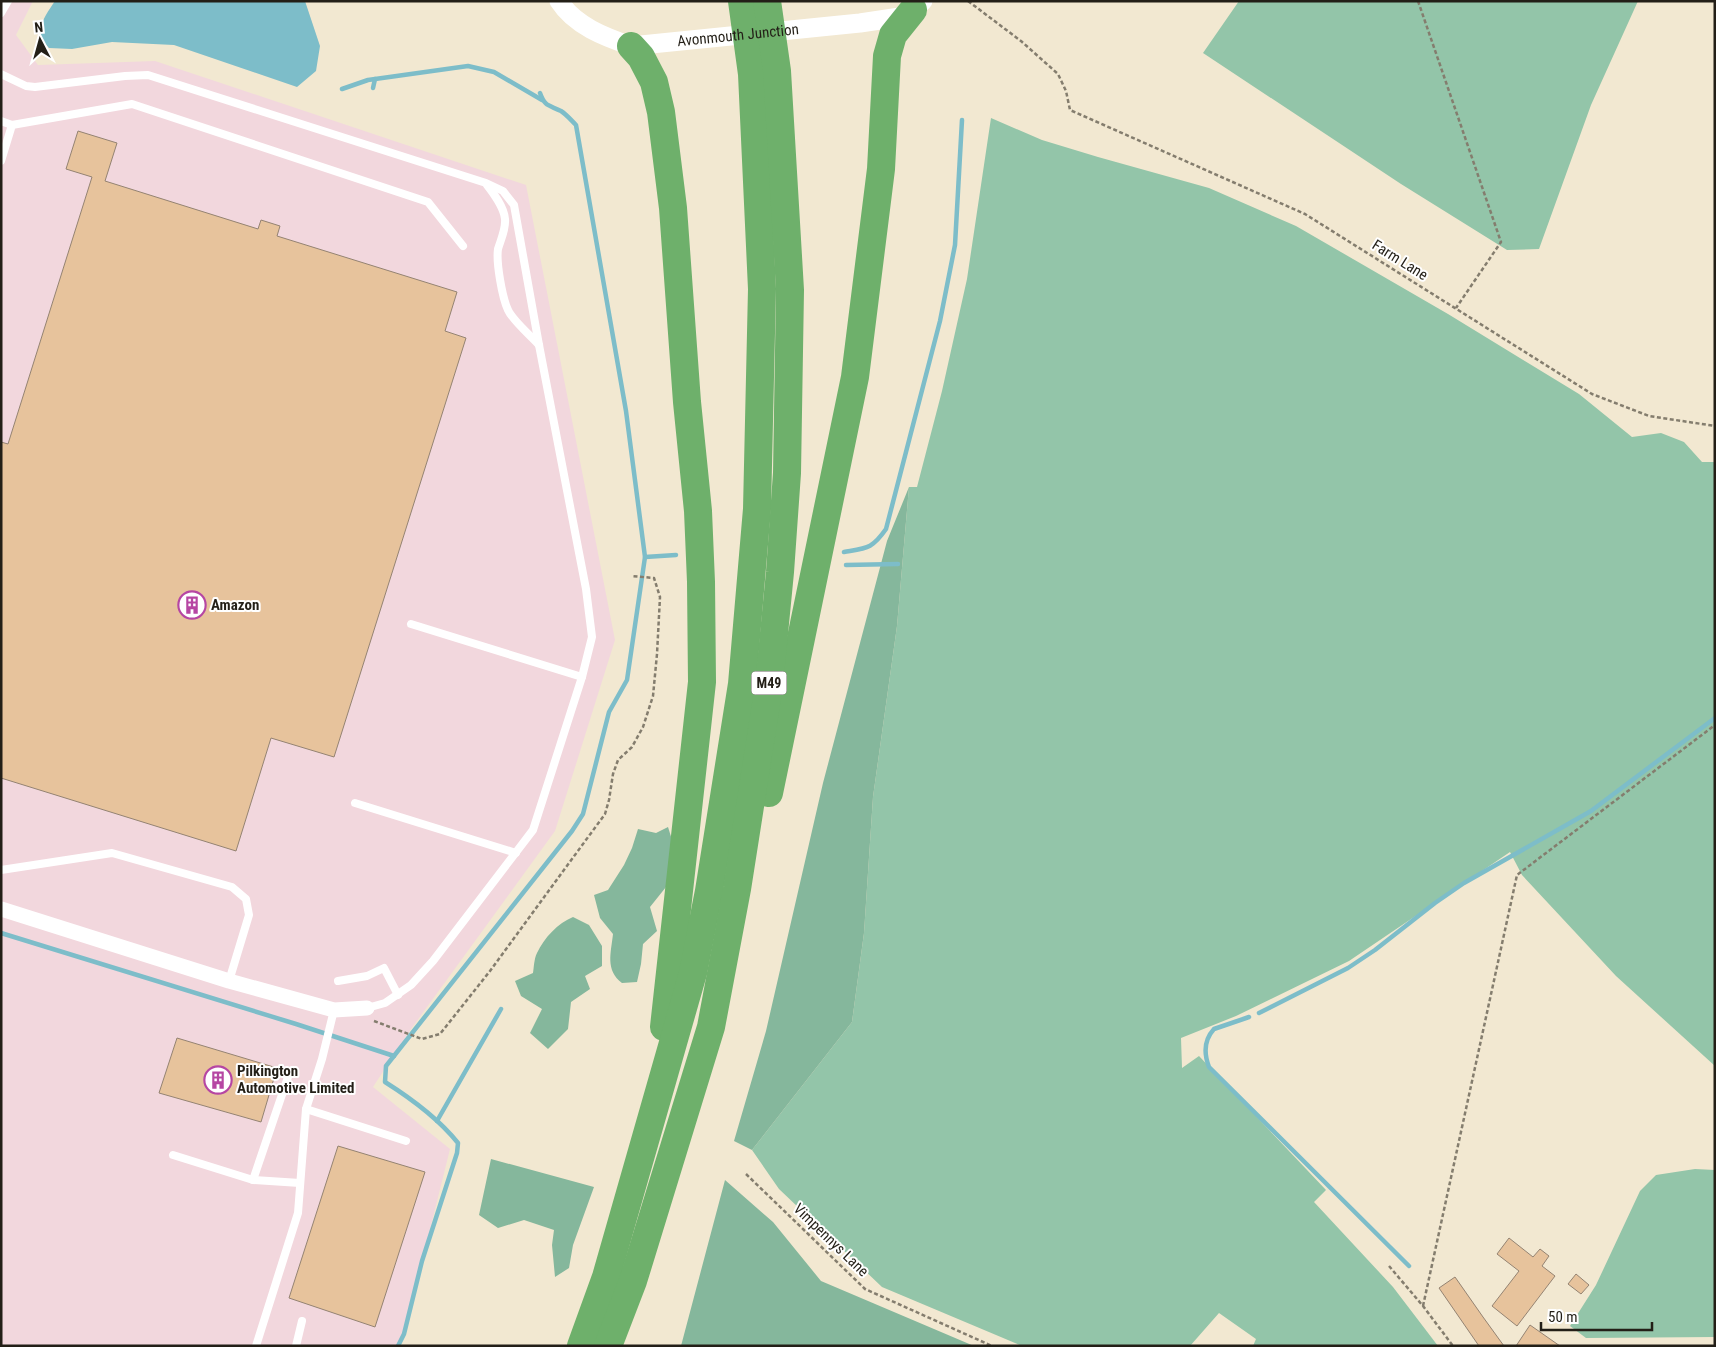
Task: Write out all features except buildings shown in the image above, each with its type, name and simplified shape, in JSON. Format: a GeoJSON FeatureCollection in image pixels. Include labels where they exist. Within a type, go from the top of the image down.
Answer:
{"type":"FeatureCollection","features":[{"type":"Feature","properties":{"kind":"highway","name":"M49"},"geometry":{"type":"LineString","coordinates":[[581,1346],[606,1277],[693,973],[709,891],[742,684],[756,519],[762,289],[752,74],[742,1]]}},
{"type":"Feature","properties":{"kind":"highway","name":"M49"},"geometry":{"type":"LineString","coordinates":[[711,1027],[737,888],[768,685],[780,572],[787,473],[790,290],[777,71],[767,1]]}},
{"type":"Feature","properties":{"kind":"highway","name":"M49"},"geometry":{"type":"LineString","coordinates":[[608,1346],[633,1281],[711,1027],[737,950],[855,377],[881,169],[887,56],[893,35],[918,6]]}},
{"type":"Feature","properties":{"kind":"highway","name":"M49"},"geometry":{"type":"LineString","coordinates":[[644,45],[641,58],[654,82],[662,112],[673,208],[687,402],[698,512],[701,582],[702,682],[655,1108]]}},
{"type":"Feature","properties":{"kind":"street","name":"Avonmouth Junction"},"geometry":{"type":"LineString","coordinates":[[559,1],[582,24],[604,37],[644,45],[860,23],[900,17],[918,6]]}},
{"type":"Feature","properties":{"kind":"street"},"geometry":{"type":"LineString","coordinates":[[1,909],[229,981],[334,1010],[367,1008]]}},
{"type":"Feature","properties":{"kind":"lane"},"geometry":{"type":"LineString","coordinates":[[1,13],[8,1]]}},
{"type":"Feature","properties":{"kind":"lane"},"geometry":{"type":"LineString","coordinates":[[1,74],[26,86],[35,87],[148,75],[486,183],[503,191],[514,204],[589,608],[592,637],[582,677],[533,830],[433,961],[412,985],[385,1003],[367,1008]]}},
{"type":"Feature","properties":{"kind":"lane"},"geometry":{"type":"LineString","coordinates":[[1,121],[12,125],[132,104],[428,202],[463,246]]}},
{"type":"Feature","properties":{"kind":"lane"},"geometry":{"type":"LineString","coordinates":[[1,161],[12,125]]}},
{"type":"Feature","properties":{"kind":"lane"},"geometry":{"type":"LineString","coordinates":[[486,183],[505,218],[498,250],[498,262],[505,303],[508,312],[539,345]]}},
{"type":"Feature","properties":{"kind":"lane"},"geometry":{"type":"LineString","coordinates":[[411,624],[582,677]]}},
{"type":"Feature","properties":{"kind":"lane"},"geometry":{"type":"LineString","coordinates":[[354,802],[516,853]]}},
{"type":"Feature","properties":{"kind":"lane"},"geometry":{"type":"LineString","coordinates":[[1,870],[112,853],[232,887],[246,899],[249,916],[229,981]]}},
{"type":"Feature","properties":{"kind":"lane"},"geometry":{"type":"LineString","coordinates":[[338,981],[367,976],[384,968],[398,995]]}},
{"type":"Feature","properties":{"kind":"lane"},"geometry":{"type":"LineString","coordinates":[[256,1346],[298,1213],[306,1109],[322,1059],[334,1010]]}},
{"type":"Feature","properties":{"kind":"lane"},"geometry":{"type":"LineString","coordinates":[[253,1180],[288,1077]]}},
{"type":"Feature","properties":{"kind":"lane"},"geometry":{"type":"LineString","coordinates":[[306,1109],[406,1141]]}},
{"type":"Feature","properties":{"kind":"lane"},"geometry":{"type":"LineString","coordinates":[[173,1155],[253,1180],[300,1183]]}},
{"type":"Feature","properties":{"kind":"lane"},"geometry":{"type":"LineString","coordinates":[[296,1346],[302,1321]]}},
{"type":"Feature","properties":{"kind":"path","name":"Farm Lane"},"geometry":{"type":"LineString","coordinates":[[968,1],[1020,41],[1058,74],[1066,91],[1070,110],[1305,214],[1592,394],[1649,416],[1715,426]]}},
{"type":"Feature","properties":{"kind":"path"},"geometry":{"type":"LineString","coordinates":[[1418,1],[1501,242],[1456,308]]}},
{"type":"Feature","properties":{"kind":"path"},"geometry":{"type":"LineString","coordinates":[[367,1008],[373,1020],[405,1033],[422,1038],[440,1034],[490,971],[605,814],[613,774],[618,760],[632,747],[643,727],[653,696],[658,654],[660,597],[654,578],[631,576]]}},
{"type":"Feature","properties":{"kind":"path"},"geometry":{"type":"LineString","coordinates":[[1423,1306],[1517,875],[1715,725]]}},
{"type":"Feature","properties":{"kind":"path","name":"Vimpennys Lane"},"geometry":{"type":"LineString","coordinates":[[746,1174],[865,1289],[992,1346]]}},
{"type":"Feature","properties":{"kind":"path"},"geometry":{"type":"LineString","coordinates":[[1389,1266],[1423,1306],[1453,1346]]}},
{"type":"Feature","properties":{"kind":"shaded area"},"geometry":{"type":"Polygon","coordinates":[[[1,1],[33,1],[16,35],[38,65],[155,61],[526,185],[615,640],[555,831],[411,1029],[373,1087],[450,1149],[404,1334],[398,1346],[1,1346],[1,1]]]}},
{"type":"Feature","properties":{"kind":"green space"},"geometry":{"type":"Polygon","coordinates":[[[1239,1],[1638,1],[1591,105],[1539,249],[1507,250],[1401,184],[1203,53],[1239,1]]]}},
{"type":"Feature","properties":{"kind":"green space"},"geometry":{"type":"Polygon","coordinates":[[[991,118],[1042,140],[1209,188],[1296,226],[1448,314],[1579,394],[1632,437],[1661,433],[1684,442],[1702,462],[1715,462],[1715,1066],[1616,976],[1522,875],[1510,852],[1349,961],[1236,1016],[1181,1038],[1182,1068],[1199,1056],[1326,1190],[1314,1202],[1393,1287],[1438,1346],[1253,1346],[1256,1339],[1219,1313],[1190,1346],[1022,1346],[882,1287],[779,1189],[752,1150],[852,1022],[864,933],[873,797],[897,626],[909,487],[917,487],[942,391],[967,279],[991,118]]]}},
{"type":"Feature","properties":{"kind":"green space"},"geometry":{"type":"Polygon","coordinates":[[[909,487],[897,626],[873,797],[864,933],[852,1022],[752,1150],[734,1141],[766,1031],[823,783],[887,541],[909,487]]]}},
{"type":"Feature","properties":{"kind":"green space"},"geometry":{"type":"Polygon","coordinates":[[[668,827],[673,843],[670,882],[650,907],[657,931],[643,944],[637,982],[622,983],[613,973],[611,967],[610,954],[613,934],[600,918],[594,895],[608,890],[624,865],[638,829],[656,833],[668,827]]]}},
{"type":"Feature","properties":{"kind":"green space"},"geometry":{"type":"Polygon","coordinates":[[[573,917],[589,925],[602,946],[602,966],[585,976],[590,989],[571,1002],[568,1029],[548,1049],[530,1033],[542,1009],[521,996],[515,981],[533,973],[536,955],[543,942],[557,927],[573,917]]]}},
{"type":"Feature","properties":{"kind":"green space"},"geometry":{"type":"Polygon","coordinates":[[[491,1159],[594,1187],[573,1245],[569,1268],[555,1277],[552,1245],[554,1230],[524,1220],[498,1228],[479,1215],[491,1159]]]}},
{"type":"Feature","properties":{"kind":"green space"},"geometry":{"type":"Polygon","coordinates":[[[1695,1169],[1715,1170],[1715,1337],[1586,1338],[1570,1326],[1596,1285],[1640,1191],[1656,1175],[1695,1169]]]}},
{"type":"Feature","properties":{"kind":"green space"},"geometry":{"type":"Polygon","coordinates":[[[725,1180],[773,1222],[821,1281],[974,1346],[681,1346],[725,1180]]]}},
{"type":"Feature","properties":{"kind":"water"},"geometry":{"type":"Polygon","coordinates":[[[55,1],[305,1],[320,46],[316,71],[297,87],[174,45],[112,42],[72,49],[49,48],[41,39],[40,29],[55,1]]]}},
{"type":"Feature","properties":{"kind":"waterway"},"geometry":{"type":"LineString","coordinates":[[342,89],[368,80],[468,66],[494,72],[542,100]]}},
{"type":"Feature","properties":{"kind":"waterway"},"geometry":{"type":"LineString","coordinates":[[373,88],[375,79]]}},
{"type":"Feature","properties":{"kind":"waterway"},"geometry":{"type":"LineString","coordinates":[[398,1346],[404,1334],[422,1261],[457,1153],[458,1143],[442,1125],[405,1095],[385,1082],[386,1066],[572,831],[583,814],[609,712],[627,680],[645,557],[626,411],[576,125],[563,112],[546,103],[540,93]]}},
{"type":"Feature","properties":{"kind":"waterway"},"geometry":{"type":"LineString","coordinates":[[844,552],[858,550],[873,544],[886,529],[940,321],[955,245],[962,120]]}},
{"type":"Feature","properties":{"kind":"waterway"},"geometry":{"type":"LineString","coordinates":[[645,557],[676,555]]}},
{"type":"Feature","properties":{"kind":"waterway"},"geometry":{"type":"LineString","coordinates":[[846,565],[898,564]]}},
{"type":"Feature","properties":{"kind":"waterway"},"geometry":{"type":"LineString","coordinates":[[1259,1013],[1348,968],[1464,883],[1591,811],[1715,718]]}},
{"type":"Feature","properties":{"kind":"waterway"},"geometry":{"type":"LineString","coordinates":[[1,933],[394,1056]]}},
{"type":"Feature","properties":{"kind":"waterway"},"geometry":{"type":"LineString","coordinates":[[437,1121],[501,1009]]}},
{"type":"Feature","properties":{"kind":"waterway"},"geometry":{"type":"LineString","coordinates":[[1249,1017],[1214,1029],[1208,1038],[1206,1047],[1209,1067],[1409,1266]]}},
{"type":"Feature","properties":{"kind":"place","name":"Amazon"},"geometry":{"type":"Point","coordinates":[192,605]}},
{"type":"Feature","properties":{"kind":"place","name":"Pilkington Automotive Limited"},"geometry":{"type":"Point","coordinates":[218,1080]}}]}
